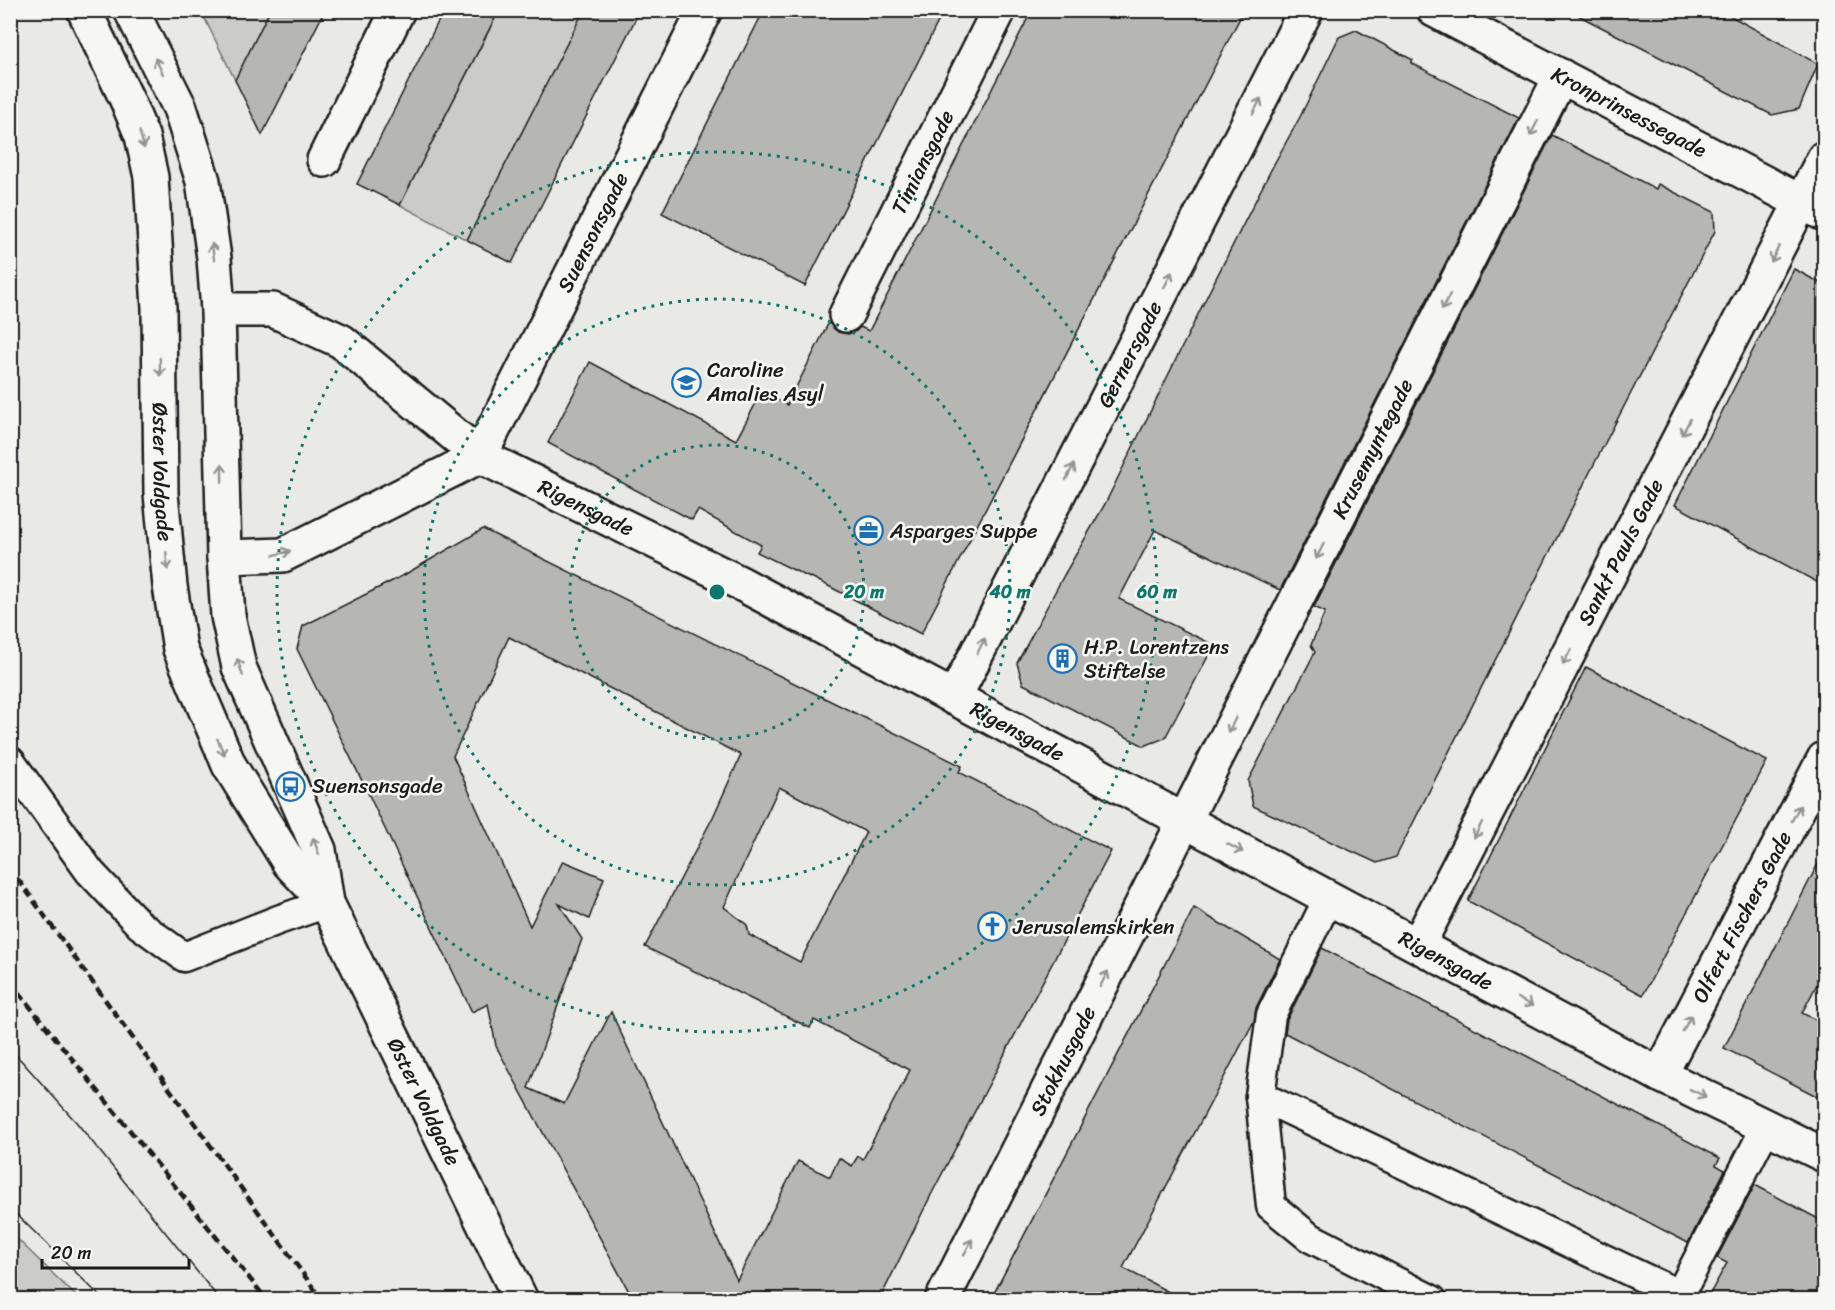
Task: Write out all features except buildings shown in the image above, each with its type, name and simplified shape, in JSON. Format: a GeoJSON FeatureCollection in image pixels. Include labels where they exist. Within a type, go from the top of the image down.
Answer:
{"type":"FeatureCollection","features":[{"type":"Feature","properties":{"kind":"street","name":"Øster Voldgade"},"geometry":{"type":"LineString","coordinates":[[84,10],[142,136],[151,177],[159,308],[161,494],[170,586],[180,649],[229,765],[290,864],[327,903],[521,1299]]}},
{"type":"Feature","properties":{"kind":"street","name":"Øster Voldgade"},"geometry":{"type":"LineString","coordinates":[[131,10],[180,108],[203,181],[219,310],[224,557],[228,616],[239,667],[319,850],[327,903]]}},
{"type":"Feature","properties":{"kind":"street"},"geometry":{"type":"LineString","coordinates":[[324,160],[398,10]]}},
{"type":"Feature","properties":{"kind":"street","name":"Suensonsgade"},"geometry":{"type":"LineString","coordinates":[[480,456],[705,10]]}},
{"type":"Feature","properties":{"kind":"street","name":"Timiansgade"},"geometry":{"type":"LineString","coordinates":[[846,315],[999,10]]}},
{"type":"Feature","properties":{"kind":"street","name":"Gernersgade"},"geometry":{"type":"LineString","coordinates":[[954,698],[1306,10]]}},
{"type":"Feature","properties":{"kind":"street","name":"Kronprinsessegade"},"geometry":{"type":"LineString","coordinates":[[1434,10],[1813,208]]}},
{"type":"Feature","properties":{"kind":"street","name":"Krusemyntegade"},"geometry":{"type":"LineString","coordinates":[[1184,821],[1561,76]]}},
{"type":"Feature","properties":{"kind":"street","name":"Sankt Pauls Gade"},"geometry":{"type":"LineString","coordinates":[[1418,945],[1813,208],[1824,158]]}},
{"type":"Feature","properties":{"kind":"street","name":"Rigensgade"},"geometry":{"type":"LineString","coordinates":[[219,310],[273,310],[342,341],[480,456],[728,577],[1660,1075],[1824,1155]]}},
{"type":"Feature","properties":{"kind":"street"},"geometry":{"type":"LineString","coordinates":[[224,557],[283,555],[480,456]]}},
{"type":"Feature","properties":{"kind":"street","name":"Olfert Fischers Gade"},"geometry":{"type":"LineString","coordinates":[[1660,1075],[1824,759]]}},
{"type":"Feature","properties":{"kind":"street","name":"Stokhusgade"},"geometry":{"type":"LineString","coordinates":[[942,1299],[1184,821]]}},
{"type":"Feature","properties":{"kind":"lane"},"geometry":{"type":"LineString","coordinates":[[10,761],[90,872],[140,924],[184,957],[327,903]]}},
{"type":"Feature","properties":{"kind":"lane"},"geometry":{"type":"LineString","coordinates":[[1329,897],[1271,1015],[1260,1096],[1270,1206],[1309,1238],[1432,1299]]}},
{"type":"Feature","properties":{"kind":"lane"},"geometry":{"type":"LineString","coordinates":[[1260,1096],[1679,1297],[1766,1126]]}},
{"type":"Feature","properties":{"kind":"shaded area"},"geometry":{"type":"Polygon","coordinates":[[[201,11],[270,11],[235,80],[201,11]]]}},
{"type":"Feature","properties":{"kind":"shaded area"},"geometry":{"type":"Polygon","coordinates":[[[499,11],[584,11],[467,240],[400,205],[499,11]]]}},
{"type":"Feature","properties":{"kind":"shaded area"},"geometry":{"type":"Polygon","coordinates":[[[11,1233],[79,1299],[11,1299],[11,1233]]]}},
{"type":"Feature","properties":{"kind":"tram line"},"geometry":{"type":"LineString","coordinates":[[10,1048],[77,1123],[220,1300]]}},
{"type":"Feature","properties":{"kind":"tram line"},"geometry":{"type":"LineString","coordinates":[[10,1208],[104,1300]]}},
{"type":"Feature","properties":{"kind":"railway"},"geometry":{"type":"LineString","coordinates":[[10,868],[322,1300]]}},
{"type":"Feature","properties":{"kind":"railway"},"geometry":{"type":"LineString","coordinates":[[10,982],[267,1300]]}},
{"type":"Feature","properties":{"kind":"place","name":"Caroline Amalies Asyl"},"geometry":{"type":"Point","coordinates":[686,382]}},
{"type":"Feature","properties":{"kind":"place","name":"Asparges Suppe"},"geometry":{"type":"Point","coordinates":[869,531]}},
{"type":"Feature","properties":{"kind":"place","name":"H.P. Lorentzens Stiftelse"},"geometry":{"type":"Point","coordinates":[1063,659]}},
{"type":"Feature","properties":{"kind":"place","name":"Suensonsgade"},"geometry":{"type":"Point","coordinates":[291,786]}},
{"type":"Feature","properties":{"kind":"place","name":"Jerusalemskirken"},"geometry":{"type":"Point","coordinates":[992,927]}}]}
